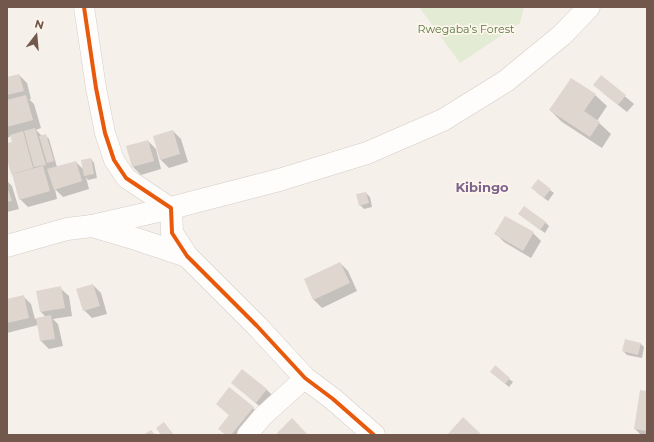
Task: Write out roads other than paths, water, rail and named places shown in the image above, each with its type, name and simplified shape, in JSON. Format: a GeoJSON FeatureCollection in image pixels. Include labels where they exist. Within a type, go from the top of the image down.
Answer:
{"type":"FeatureCollection","features":[{"type":"Feature","properties":{"kind":"main road"},"geometry":{"type":"LineString","coordinates":[[7,246],[67,229],[92,226],[171,208],[279,180],[367,153],[443,120],[506,81],[562,35],[589,7]]}},
{"type":"Feature","properties":{"kind":"main road"},"geometry":{"type":"LineString","coordinates":[[171,208],[172,233],[187,256],[257,326],[305,378],[333,399],[374,435]]}},
{"type":"Feature","properties":{"kind":"main road"},"geometry":{"type":"LineString","coordinates":[[92,226],[187,256]]}},
{"type":"Feature","properties":{"kind":"street"},"geometry":{"type":"LineString","coordinates":[[84,7],[99,103],[105,133],[114,160],[126,178],[171,208]]}},
{"type":"Feature","properties":{"kind":"street"},"geometry":{"type":"LineString","coordinates":[[247,435],[263,416],[305,378]]}},
{"type":"Feature","properties":{"kind":"district","name":"Kibingo"},"geometry":{"type":"Point","coordinates":[482,188]}},
{"type":"Feature","properties":{"kind":"park label","name":"Rwegaba's Forest"},"geometry":{"type":"Point","coordinates":[466,30]}}]}
